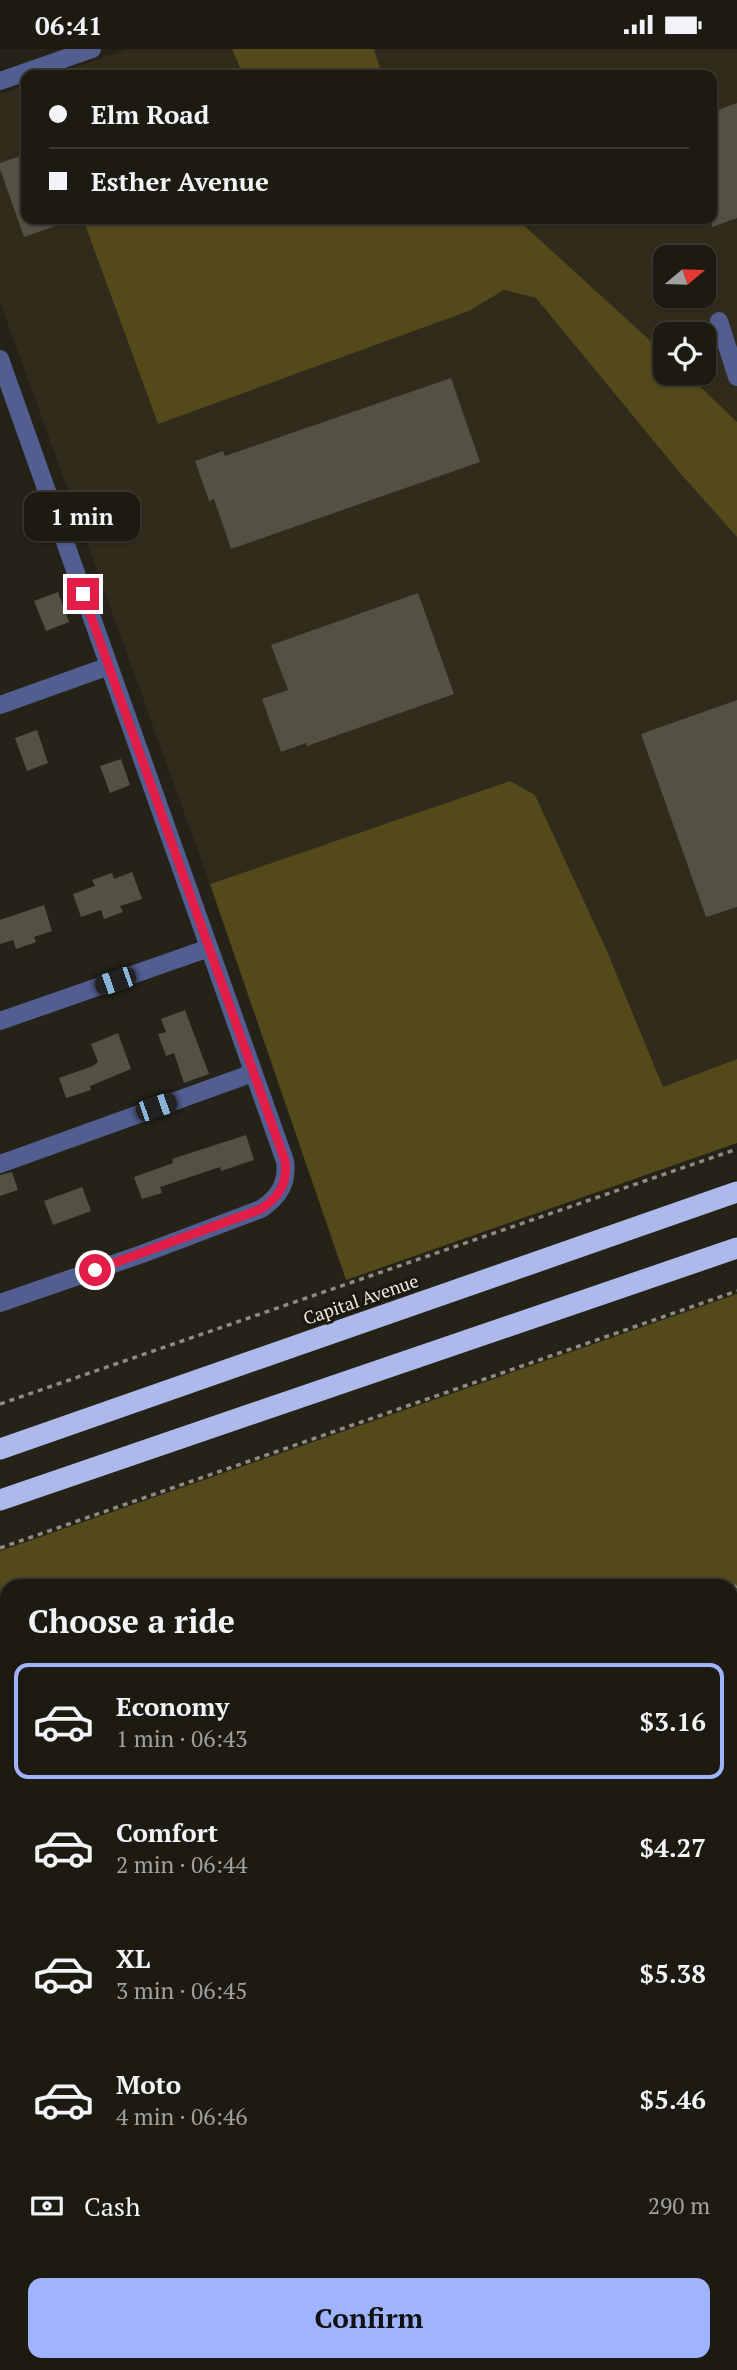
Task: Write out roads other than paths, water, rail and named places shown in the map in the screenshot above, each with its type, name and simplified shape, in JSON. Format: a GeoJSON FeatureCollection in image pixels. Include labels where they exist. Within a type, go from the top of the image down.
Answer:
{"type":"FeatureCollection","features":[{"type":"Feature","properties":{"kind":"highway","name":"Capital Avenue"},"geometry":{"type":"LineString","coordinates":[[0,1449],[737,1192]]}},
{"type":"Feature","properties":{"kind":"highway"},"geometry":{"type":"LineString","coordinates":[[0,1500],[737,1248]]}},
{"type":"Feature","properties":{"kind":"street"},"geometry":{"type":"LineString","coordinates":[[32,70],[92,49]]}},
{"type":"Feature","properties":{"kind":"street"},"geometry":{"type":"LineString","coordinates":[[0,81],[21,74]]}},
{"type":"Feature","properties":{"kind":"street"},"geometry":{"type":"LineString","coordinates":[[719,321],[737,377]]}},
{"type":"Feature","properties":{"kind":"street"},"geometry":{"type":"LineString","coordinates":[[0,359],[6,396],[108,666],[285,1161],[286,1171],[283,1187],[275,1200],[261,1209],[0,1303]]}},
{"type":"Feature","properties":{"kind":"street"},"geometry":{"type":"LineString","coordinates":[[0,705],[108,666]]}},
{"type":"Feature","properties":{"kind":"street"},"geometry":{"type":"LineString","coordinates":[[0,1021],[209,947]]}},
{"type":"Feature","properties":{"kind":"street"},"geometry":{"type":"LineString","coordinates":[[0,1164],[253,1073]]}}]}
